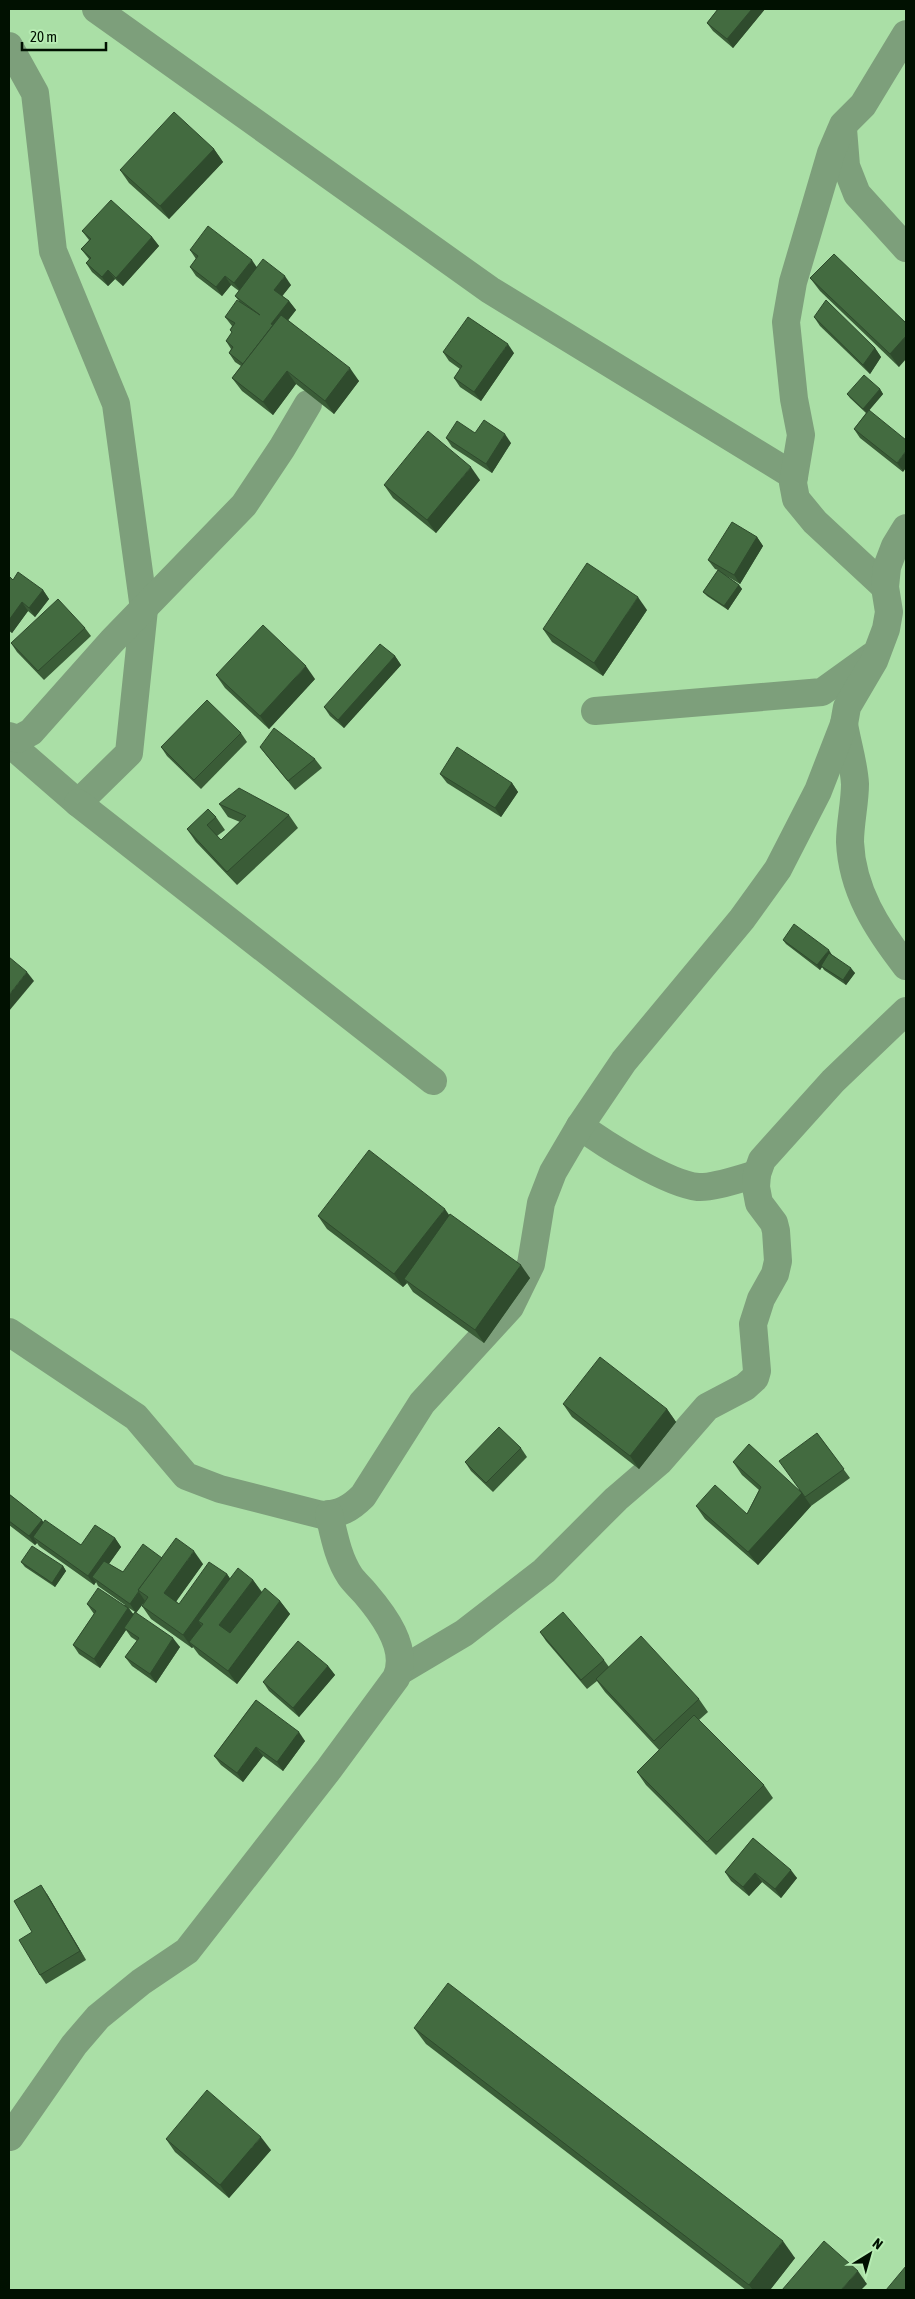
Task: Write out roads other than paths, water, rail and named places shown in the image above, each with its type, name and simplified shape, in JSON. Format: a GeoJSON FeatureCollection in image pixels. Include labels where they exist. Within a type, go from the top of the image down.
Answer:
{"type":"FeatureCollection","features":[{"type":"Feature","properties":{"kind":"street"},"geometry":{"type":"LineString","coordinates":[[96,9],[490,290],[794,476]]}},
{"type":"Feature","properties":{"kind":"street"},"geometry":{"type":"LineString","coordinates":[[894,575],[800,506],[794,490],[794,476],[801,435],[786,335],[787,306],[820,188],[843,125],[863,105],[906,34]]}},
{"type":"Feature","properties":{"kind":"street"},"geometry":{"type":"LineString","coordinates":[[9,46],[35,93],[53,251],[116,404],[144,609],[130,753],[78,803]]}},
{"type":"Feature","properties":{"kind":"street"},"geometry":{"type":"LineString","coordinates":[[843,125],[846,166],[857,194],[906,248]]}},
{"type":"Feature","properties":{"kind":"street"},"geometry":{"type":"LineString","coordinates":[[9,736],[18,739],[31,732],[83,673],[244,505],[282,448],[308,404]]}},
{"type":"Feature","properties":{"kind":"street"},"geometry":{"type":"LineString","coordinates":[[9,1332],[136,1417],[186,1476],[220,1489],[314,1513],[329,1514],[346,1511],[363,1496],[422,1403],[510,1307],[521,1288],[531,1264],[541,1203],[553,1172],[580,1126],[624,1061],[742,919],[778,869],[818,791],[844,724],[847,707],[877,652],[888,620],[894,575],[895,546],[906,528]]}},
{"type":"Feature","properties":{"kind":"street"},"geometry":{"type":"LineString","coordinates":[[595,711],[822,692],[877,652]]}},
{"type":"Feature","properties":{"kind":"street"},"geometry":{"type":"LineString","coordinates":[[844,724],[855,784],[850,841],[856,881],[861,897],[885,937],[906,966]]}},
{"type":"Feature","properties":{"kind":"street"},"geometry":{"type":"LineString","coordinates":[[9,744],[78,803],[433,1081]]}},
{"type":"Feature","properties":{"kind":"street"},"geometry":{"type":"LineString","coordinates":[[10,2137],[74,2045],[98,2017],[141,1982],[187,1951],[329,1769],[400,1671],[464,1633],[544,1571],[616,1499],[658,1462],[707,1407],[745,1387],[755,1378],[757,1371],[753,1324],[760,1299],[775,1274],[778,1261],[774,1224],[759,1203],[756,1187],[757,1174],[762,1160],[804,1111],[906,1011]]}},
{"type":"Feature","properties":{"kind":"street"},"geometry":{"type":"LineString","coordinates":[[580,1126],[602,1143],[684,1184],[703,1187],[757,1174]]}},
{"type":"Feature","properties":{"kind":"street"},"geometry":{"type":"LineString","coordinates":[[329,1514],[343,1562],[350,1577],[380,1611],[394,1635],[401,1664],[400,1671]]}}]}
